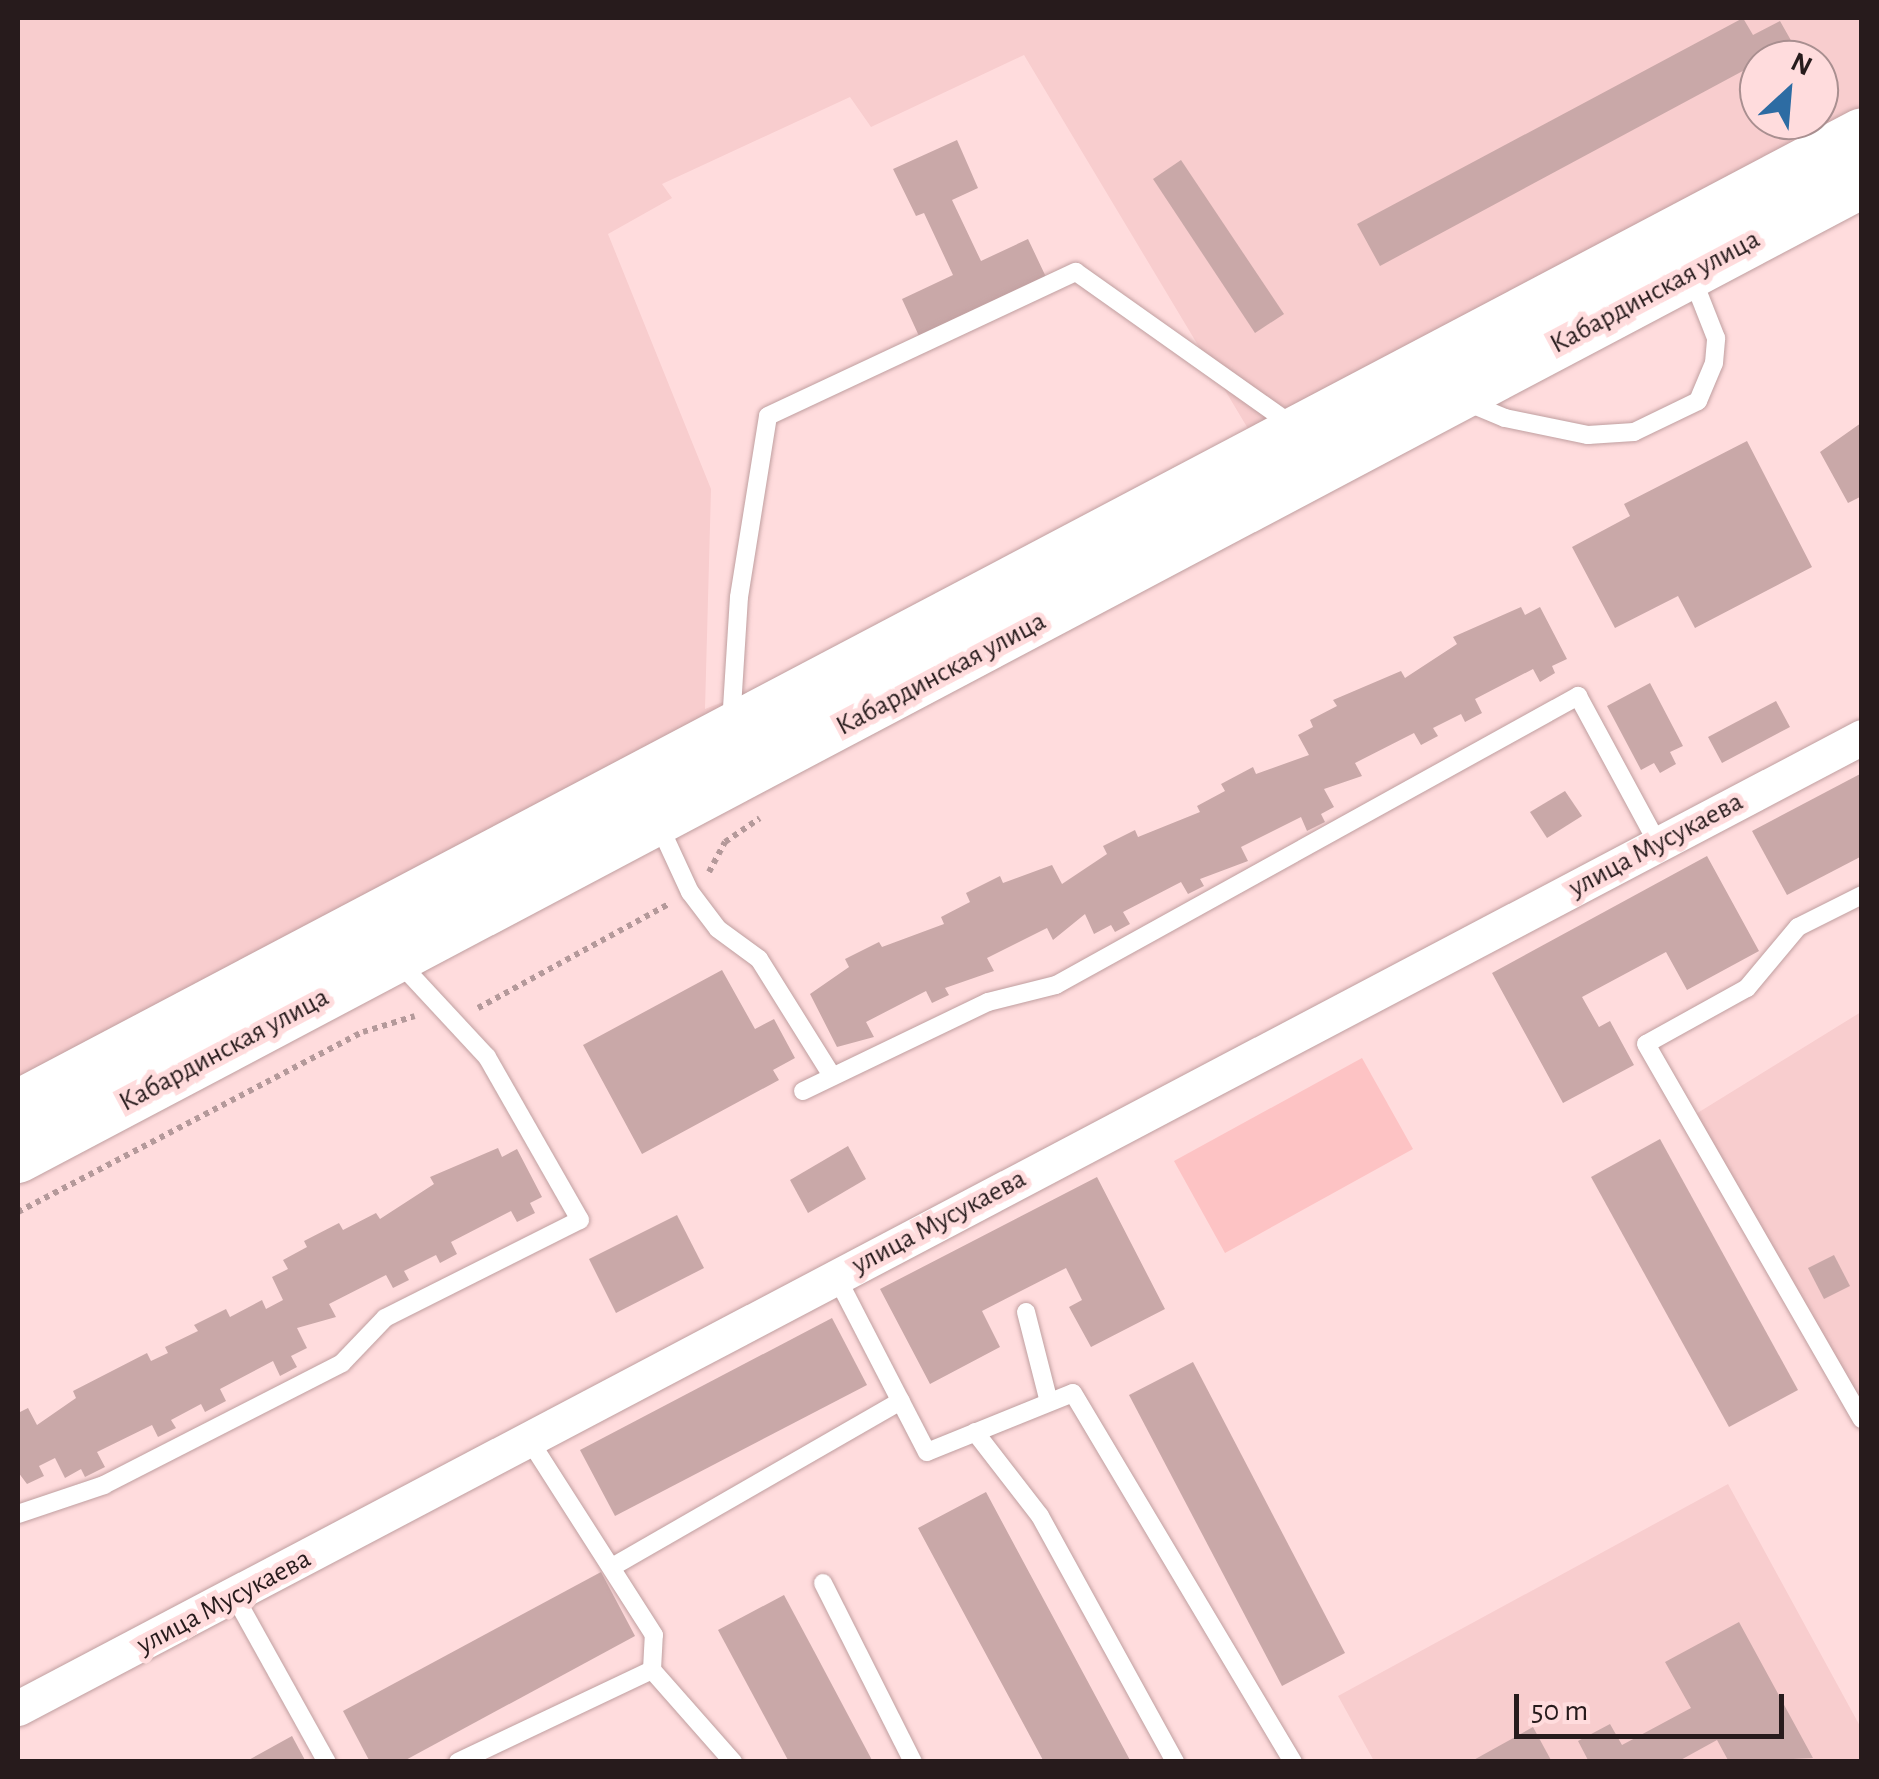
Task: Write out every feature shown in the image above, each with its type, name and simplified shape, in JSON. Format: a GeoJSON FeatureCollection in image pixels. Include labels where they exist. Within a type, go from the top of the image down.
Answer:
{"type":"FeatureCollection","features":[{"type":"Feature","properties":{"kind":"main road","name":"Кабардинская улица"},"geometry":{"type":"LineString","coordinates":[[18,1105],[1862,133]]}},
{"type":"Feature","properties":{"kind":"main road","name":"Кабардинская улица"},"geometry":{"type":"LineString","coordinates":[[18,1158],[659,824],[1862,184]]}},
{"type":"Feature","properties":{"kind":"street","name":"улица Мусукаева"},"geometry":{"type":"LineString","coordinates":[[18,1708],[236,1597],[528,1438],[1862,737]]}},
{"type":"Feature","properties":{"kind":"lane"},"geometry":{"type":"LineString","coordinates":[[730,730],[738,596],[768,416],[1076,272],[1300,430]]}},
{"type":"Feature","properties":{"kind":"lane"},"geometry":{"type":"LineString","coordinates":[[1458,399],[1505,418],[1588,435],[1634,432],[1698,401],[1714,363],[1716,338],[1690,274]]}},
{"type":"Feature","properties":{"kind":"lane"},"geometry":{"type":"LineString","coordinates":[[803,1091],[988,1002],[1056,985],[1578,696],[1658,844]]}},
{"type":"Feature","properties":{"kind":"lane"},"geometry":{"type":"LineString","coordinates":[[659,824],[690,892],[718,928],[759,959],[832,1076]]}},
{"type":"Feature","properties":{"kind":"lane"},"geometry":{"type":"LineString","coordinates":[[1862,895],[1798,927],[1748,988],[1646,1044],[1862,1419]]}},
{"type":"Feature","properties":{"kind":"lane"},"geometry":{"type":"LineString","coordinates":[[18,1514],[104,1485],[342,1363],[385,1318],[580,1220],[486,1057],[397,960]]}},
{"type":"Feature","properties":{"kind":"lane"},"geometry":{"type":"LineString","coordinates":[[836,1276],[927,1452],[1073,1392],[1292,1762]]}},
{"type":"Feature","properties":{"kind":"lane"},"geometry":{"type":"LineString","coordinates":[[1026,1312],[1048,1402]]}},
{"type":"Feature","properties":{"kind":"lane"},"geometry":{"type":"LineString","coordinates":[[612,1568],[901,1401]]}},
{"type":"Feature","properties":{"kind":"lane"},"geometry":{"type":"LineString","coordinates":[[975,1432],[1040,1516],[1175,1762]]}},
{"type":"Feature","properties":{"kind":"lane"},"geometry":{"type":"LineString","coordinates":[[528,1438],[654,1634],[652,1670],[733,1762]]}},
{"type":"Feature","properties":{"kind":"lane"},"geometry":{"type":"LineString","coordinates":[[823,1584],[913,1762]]}},
{"type":"Feature","properties":{"kind":"lane"},"geometry":{"type":"LineString","coordinates":[[236,1597],[328,1762]]}},
{"type":"Feature","properties":{"kind":"lane"},"geometry":{"type":"LineString","coordinates":[[458,1762],[652,1670]]}},
{"type":"Feature","properties":{"kind":"path"},"geometry":{"type":"LineString","coordinates":[[18,1212],[363,1032],[412,1016],[453,1022],[702,886],[725,842],[768,812]]}},
{"type":"Feature","properties":{"kind":"shaded area"},"geometry":{"type":"Polygon","coordinates":[[[18,18],[1861,18],[1861,133],[18,1105],[18,18]],[[1024,55],[871,127],[850,97],[662,184],[672,198],[608,234],[711,489],[705,709],[778,681],[1250,432],[1024,55]]]}},
{"type":"Feature","properties":{"kind":"shaded area"},"geometry":{"type":"Polygon","coordinates":[[[1861,1012],[1861,1410],[1691,1117],[1861,1012]]]}},
{"type":"Feature","properties":{"kind":"shaded area"},"geometry":{"type":"Polygon","coordinates":[[[1362,1058],[1413,1149],[1225,1253],[1174,1161],[1362,1058]]]}},
{"type":"Feature","properties":{"kind":"shaded area"},"geometry":{"type":"Polygon","coordinates":[[[1728,1484],[1861,1728],[1861,1761],[1374,1761],[1338,1696],[1728,1484]]]}},
{"type":"Feature","properties":{"kind":"building"},"geometry":{"type":"Polygon","coordinates":[[[1743,18],[1753,35],[1780,21],[1791,40],[1739,40],[1739,73],[1380,266],[1357,224],[1743,18]]]}},
{"type":"Feature","properties":{"kind":"building"},"geometry":{"type":"Polygon","coordinates":[[[957,140],[978,188],[952,200],[981,261],[1028,239],[1046,277],[919,336],[902,299],[953,275],[924,213],[916,216],[893,169],[957,140]]]}},
{"type":"Feature","properties":{"kind":"building"},"geometry":{"type":"Polygon","coordinates":[[[1181,160],[1284,314],[1255,333],[1153,179],[1181,160]]]}},
{"type":"Feature","properties":{"kind":"building"},"geometry":{"type":"Polygon","coordinates":[[[1862,414],[1862,496],[1848,503],[1820,452],[1861,423],[1862,414]]]}},
{"type":"Feature","properties":{"kind":"building"},"geometry":{"type":"Polygon","coordinates":[[[1747,441],[1812,567],[1695,628],[1678,596],[1615,628],[1572,547],[1630,516],[1624,504],[1747,441]]]}},
{"type":"Feature","properties":{"kind":"building"},"geometry":{"type":"Polygon","coordinates":[[[1521,607],[1525,615],[1540,607],[1567,659],[1552,666],[1555,673],[1540,682],[1533,669],[1475,699],[1482,713],[1465,722],[1461,714],[1433,728],[1438,736],[1421,745],[1414,733],[1355,763],[1362,776],[1324,789],[1334,807],[1321,814],[1325,822],[1307,831],[1301,817],[1241,847],[1248,861],[1200,879],[1204,886],[1188,894],[1181,882],[1123,912],[1130,924],[1115,932],[1111,925],[1094,934],[1085,914],[1053,940],[1047,928],[987,958],[994,971],[945,988],[949,995],[932,1003],[926,991],[866,1022],[874,1037],[837,1047],[810,994],[849,967],[845,959],[879,942],[882,947],[944,924],[941,917],[970,902],[966,893],[1000,876],[1003,883],[1052,865],[1062,884],[1107,854],[1103,846],[1135,830],[1138,837],[1200,812],[1197,806],[1225,791],[1221,784],[1253,767],[1256,774],[1309,755],[1298,735],[1313,727],[1310,720],[1337,706],[1333,700],[1401,671],[1405,678],[1457,644],[1453,637],[1521,607]]]}},
{"type":"Feature","properties":{"kind":"building"},"geometry":{"type":"Polygon","coordinates":[[[1650,683],[1683,746],[1670,752],[1676,764],[1660,773],[1654,763],[1641,770],[1607,706],[1650,683]]]}},
{"type":"Feature","properties":{"kind":"building"},"geometry":{"type":"Polygon","coordinates":[[[1776,701],[1790,727],[1722,763],[1708,737],[1776,701]]]}},
{"type":"Feature","properties":{"kind":"building"},"geometry":{"type":"Polygon","coordinates":[[[1862,773],[1862,856],[1787,895],[1752,831],[1862,773]]]}},
{"type":"Feature","properties":{"kind":"building"},"geometry":{"type":"Polygon","coordinates":[[[1565,791],[1582,816],[1547,838],[1530,812],[1565,791]]]}},
{"type":"Feature","properties":{"kind":"building"},"geometry":{"type":"Polygon","coordinates":[[[1707,856],[1759,951],[1687,990],[1666,952],[1582,997],[1599,1027],[1610,1021],[1634,1065],[1563,1103],[1492,973],[1707,856]]]}},
{"type":"Feature","properties":{"kind":"building"},"geometry":{"type":"Polygon","coordinates":[[[722,970],[755,1029],[774,1019],[795,1058],[773,1070],[779,1080],[642,1154],[583,1045],[722,970]]]}},
{"type":"Feature","properties":{"kind":"building"},"geometry":{"type":"Polygon","coordinates":[[[1660,1139],[1798,1390],[1729,1427],[1591,1177],[1660,1139]]]}},
{"type":"Feature","properties":{"kind":"building"},"geometry":{"type":"Polygon","coordinates":[[[848,1146],[866,1179],[808,1213],[790,1180],[848,1146]]]}},
{"type":"Feature","properties":{"kind":"building"},"geometry":{"type":"Polygon","coordinates":[[[498,1148],[502,1157],[517,1149],[542,1197],[530,1203],[535,1213],[517,1222],[511,1211],[451,1242],[457,1254],[440,1263],[436,1255],[404,1271],[409,1280],[393,1288],[386,1275],[329,1304],[336,1317],[297,1328],[307,1348],[291,1356],[297,1367],[280,1376],[273,1361],[220,1389],[226,1401],[205,1412],[201,1404],[171,1420],[176,1428],[158,1437],[152,1425],[97,1452],[105,1467],[85,1477],[81,1469],[65,1478],[55,1458],[39,1466],[44,1476],[27,1484],[18,1472],[18,1413],[28,1408],[37,1425],[76,1398],[73,1391],[147,1353],[151,1361],[168,1353],[165,1347],[198,1331],[194,1325],[226,1309],[230,1317],[262,1300],[266,1309],[283,1300],[272,1277],[288,1269],[283,1260],[307,1247],[304,1241],[339,1223],[343,1230],[376,1213],[380,1219],[434,1184],[430,1177],[498,1148]]]}},
{"type":"Feature","properties":{"kind":"building"},"geometry":{"type":"Polygon","coordinates":[[[1097,1177],[1165,1309],[1091,1347],[1069,1307],[1082,1300],[1066,1268],[982,1311],[1000,1347],[930,1384],[880,1289],[1097,1177]]]}},
{"type":"Feature","properties":{"kind":"building"},"geometry":{"type":"Polygon","coordinates":[[[677,1215],[704,1268],[616,1313],[589,1259],[677,1215]]]}},
{"type":"Feature","properties":{"kind":"building"},"geometry":{"type":"Polygon","coordinates":[[[1834,1255],[1850,1286],[1824,1299],[1808,1268],[1834,1255]]]}},
{"type":"Feature","properties":{"kind":"building"},"geometry":{"type":"Polygon","coordinates":[[[832,1318],[867,1385],[615,1516],[580,1450],[832,1318]]]}},
{"type":"Feature","properties":{"kind":"building"},"geometry":{"type":"Polygon","coordinates":[[[1193,1362],[1345,1653],[1282,1686],[1129,1395],[1193,1362]]]}},
{"type":"Feature","properties":{"kind":"building"},"geometry":{"type":"Polygon","coordinates":[[[986,1492],[1131,1762],[1044,1762],[918,1528],[986,1492]]]}},
{"type":"Feature","properties":{"kind":"building"},"geometry":{"type":"Polygon","coordinates":[[[601,1572],[635,1636],[402,1762],[370,1762],[343,1711],[601,1572]]]}},
{"type":"Feature","properties":{"kind":"building"},"geometry":{"type":"Polygon","coordinates":[[[784,1595],[873,1762],[789,1762],[718,1630],[784,1595]]]}},
{"type":"Feature","properties":{"kind":"building"},"geometry":{"type":"Polygon","coordinates":[[[1739,1622],[1813,1758],[1729,1762],[1717,1740],[1677,1762],[1589,1762],[1578,1741],[1610,1724],[1622,1745],[1691,1708],[1665,1662],[1739,1622]]]}},
{"type":"Feature","properties":{"kind":"building"},"geometry":{"type":"Polygon","coordinates":[[[1533,1727],[1552,1762],[1470,1762],[1533,1727]]]}},
{"type":"Feature","properties":{"kind":"building"},"geometry":{"type":"Polygon","coordinates":[[[292,1736],[306,1762],[245,1762],[292,1736]]]}}]}
